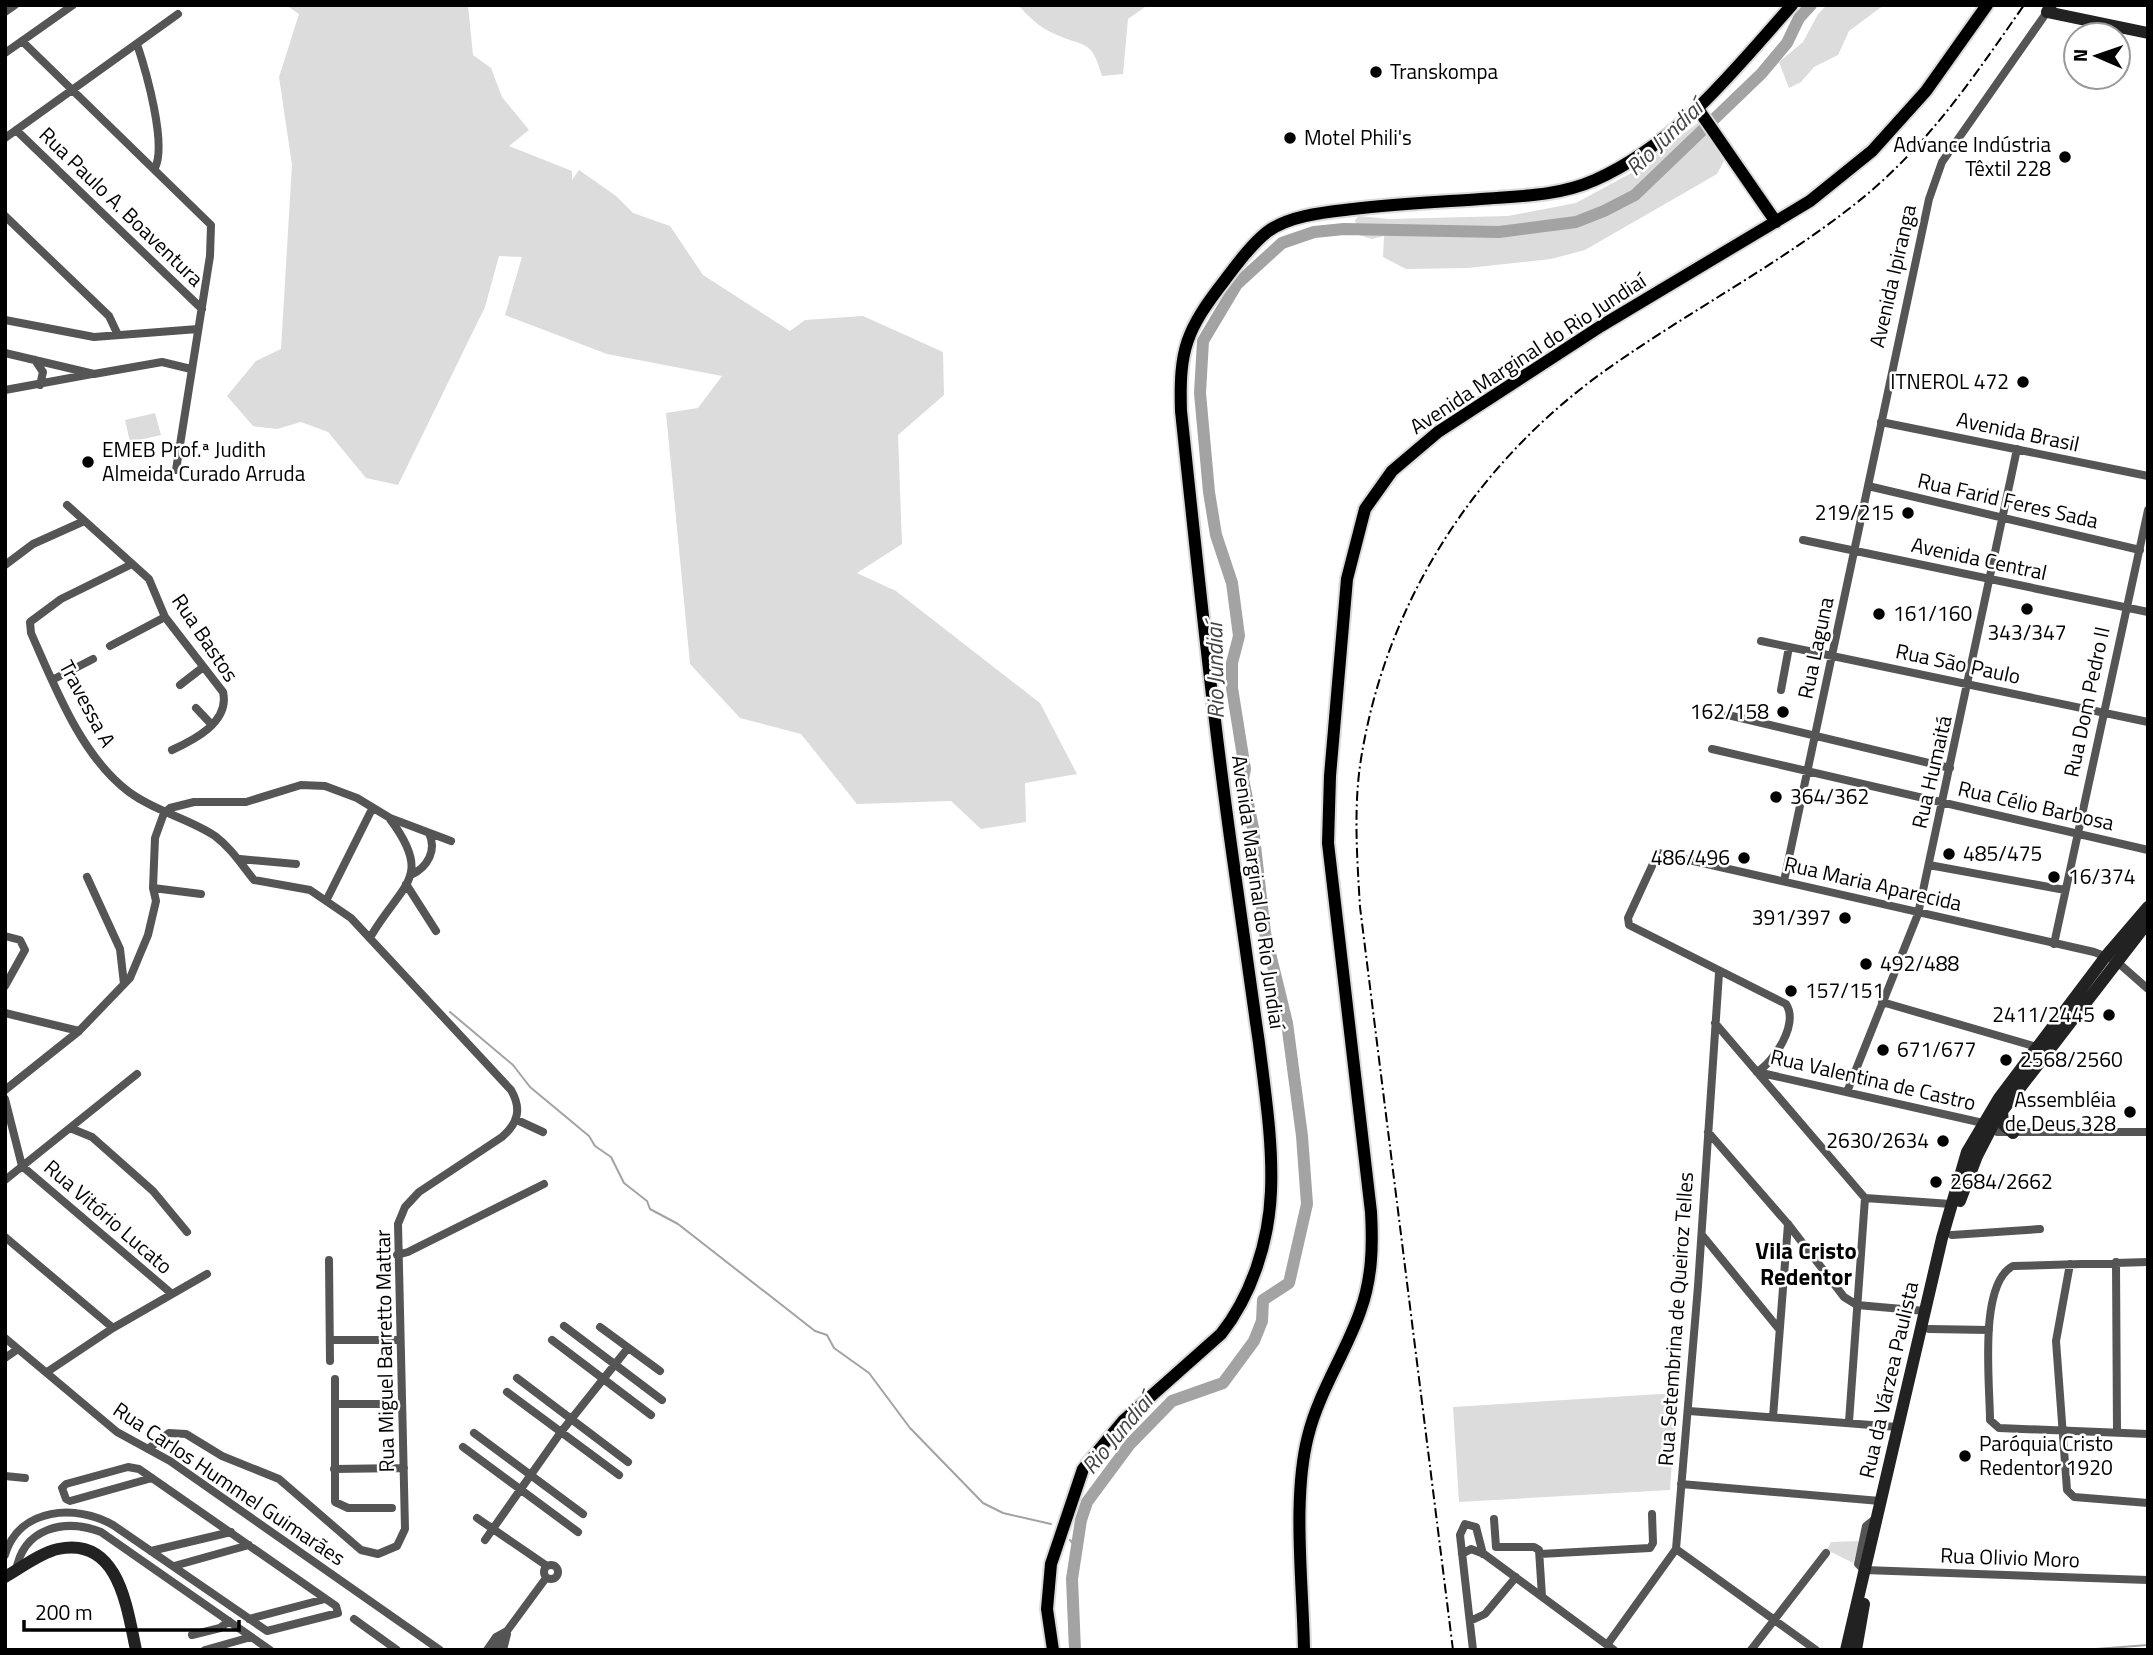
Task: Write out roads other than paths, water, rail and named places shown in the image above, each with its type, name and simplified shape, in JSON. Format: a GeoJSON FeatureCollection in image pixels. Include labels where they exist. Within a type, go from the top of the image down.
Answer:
{"type":"FeatureCollection","features":[{"type":"Feature","properties":{"kind":"main road","name":"Avenida Marginal do Rio Jundiaí"},"geometry":{"type":"LineString","coordinates":[[1053,1650],[1047,1609],[1051,1563],[1083,1469],[1123,1421],[1222,1334],[1231,1322],[1249,1288],[1262,1246],[1271,1195],[1272,1159],[1264,1086],[1213,702],[1181,411],[1180,369],[1186,341],[1208,302],[1268,231],[1328,212],[1563,192],[1595,180],[1636,158],[1701,111],[1792,5]]}},
{"type":"Feature","properties":{"kind":"main road","name":"Avenida Marginal do Rio Jundiaí"},"geometry":{"type":"LineString","coordinates":[[1304,1650],[1301,1483],[1305,1450],[1315,1414],[1360,1314],[1372,1263],[1371,1212],[1328,843],[1330,776],[1347,579],[1365,509],[1392,471],[1438,432],[1601,326],[1810,201],[1872,151],[1926,91],[1987,5]]}},
{"type":"Feature","properties":{"kind":"main road"},"geometry":{"type":"LineString","coordinates":[[2049,9],[2148,33]]}},
{"type":"Feature","properties":{"kind":"main road"},"geometry":{"type":"LineString","coordinates":[[1701,111],[1776,222]]}},
{"type":"Feature","properties":{"kind":"main road"},"geometry":{"type":"LineString","coordinates":[[1987,1125],[2002,1111],[2148,907]]}},
{"type":"Feature","properties":{"kind":"main road"},"geometry":{"type":"LineString","coordinates":[[1987,1125],[2037,1047],[2110,958],[2148,922]]}},
{"type":"Feature","properties":{"kind":"main road"},"geometry":{"type":"LineString","coordinates":[[2002,1111],[2003,1124],[2013,1133]]}},
{"type":"Feature","properties":{"kind":"main road","name":"Rua da Várzea Paulista"},"geometry":{"type":"LineString","coordinates":[[1856,1650],[1876,1518],[1951,1204],[1966,1152],[1987,1125]]}},
{"type":"Feature","properties":{"kind":"main road","name":"Rua da Várzea Paulista"},"geometry":{"type":"LineString","coordinates":[[1846,1650],[1952,1234],[1987,1125]]}},
{"type":"Feature","properties":{"kind":"main road"},"geometry":{"type":"LineString","coordinates":[[10,1574],[55,1550],[67,1548],[80,1549],[104,1560],[120,1582],[136,1650]]}},
{"type":"Feature","properties":{"kind":"street"},"geometry":{"type":"LineString","coordinates":[[5,12],[15,5]]}},
{"type":"Feature","properties":{"kind":"street"},"geometry":{"type":"LineString","coordinates":[[5,53],[73,5]]}},
{"type":"Feature","properties":{"kind":"street","name":"Avenida Ipiranga"},"geometry":{"type":"LineString","coordinates":[[1881,422],[1929,199],[1942,162],[2049,9]]}},
{"type":"Feature","properties":{"kind":"street"},"geometry":{"type":"LineString","coordinates":[[5,138],[178,14]]}},
{"type":"Feature","properties":{"kind":"street"},"geometry":{"type":"LineString","coordinates":[[22,41],[208,220],[212,229],[176,470]]}},
{"type":"Feature","properties":{"kind":"street"},"geometry":{"type":"LineString","coordinates":[[137,44],[156,130],[159,160],[155,168]]}},
{"type":"Feature","properties":{"kind":"street","name":"Rua Paulo A. Boaventura"},"geometry":{"type":"LineString","coordinates":[[16,130],[202,309]]}},
{"type":"Feature","properties":{"kind":"street"},"geometry":{"type":"LineString","coordinates":[[5,216],[109,316],[118,335]]}},
{"type":"Feature","properties":{"kind":"street"},"geometry":{"type":"LineString","coordinates":[[5,312],[8,320],[84,336],[198,329]]}},
{"type":"Feature","properties":{"kind":"street"},"geometry":{"type":"LineString","coordinates":[[6,357],[33,358],[94,374]]}},
{"type":"Feature","properties":{"kind":"street"},"geometry":{"type":"LineString","coordinates":[[33,358],[42,368],[40,385]]}},
{"type":"Feature","properties":{"kind":"street"},"geometry":{"type":"LineString","coordinates":[[5,390],[162,362],[191,369]]}},
{"type":"Feature","properties":{"kind":"street","name":"Avenida Brasil"},"geometry":{"type":"LineString","coordinates":[[1881,422],[2148,476]]}},
{"type":"Feature","properties":{"kind":"street","name":"Rua Laguna"},"geometry":{"type":"LineString","coordinates":[[1784,881],[1881,422]]}},
{"type":"Feature","properties":{"kind":"street","name":"Rua Humaitá"},"geometry":{"type":"LineString","coordinates":[[1847,1092],[1918,914],[2017,449]]}},
{"type":"Feature","properties":{"kind":"street","name":"Rua Farid Feres Sada"},"geometry":{"type":"LineString","coordinates":[[1868,486],[2140,550]]}},
{"type":"Feature","properties":{"kind":"street","name":"Rua Bastos"},"geometry":{"type":"LineString","coordinates":[[67,505],[82,522],[149,579],[165,617],[225,698],[212,725]]}},
{"type":"Feature","properties":{"kind":"street","name":"Rua Dom Pedro II"},"geometry":{"type":"LineString","coordinates":[[2054,944],[2148,510]]}},
{"type":"Feature","properties":{"kind":"street"},"geometry":{"type":"LineString","coordinates":[[5,565],[33,544],[82,522]]}},
{"type":"Feature","properties":{"kind":"street","name":"Avenida Central"},"geometry":{"type":"LineString","coordinates":[[1803,540],[2148,612]]}},
{"type":"Feature","properties":{"kind":"street","name":"Travessa A"},"geometry":{"type":"LineString","coordinates":[[132,564],[61,599],[32,617],[29,624],[79,733],[94,758],[129,792],[164,813],[205,830],[240,859],[254,880],[302,887],[327,899],[371,936],[397,970],[511,1090],[517,1104],[517,1120]]}},
{"type":"Feature","properties":{"kind":"street"},"geometry":{"type":"LineString","coordinates":[[110,646],[165,617]]}},
{"type":"Feature","properties":{"kind":"street","name":"Rua São Paulo"},"geometry":{"type":"LineString","coordinates":[[1761,641],[2148,722]]}},
{"type":"Feature","properties":{"kind":"street"},"geometry":{"type":"LineString","coordinates":[[1781,690],[1789,647]]}},
{"type":"Feature","properties":{"kind":"street"},"geometry":{"type":"LineString","coordinates":[[54,679],[93,659]]}},
{"type":"Feature","properties":{"kind":"street"},"geometry":{"type":"LineString","coordinates":[[180,685],[202,668]]}},
{"type":"Feature","properties":{"kind":"street"},"geometry":{"type":"LineString","coordinates":[[172,750],[195,740],[212,725],[196,708]]}},
{"type":"Feature","properties":{"kind":"street"},"geometry":{"type":"LineString","coordinates":[[1728,715],[1951,768]]}},
{"type":"Feature","properties":{"kind":"street","name":"Rua Célio Barbosa"},"geometry":{"type":"LineString","coordinates":[[1712,750],[2148,850]]}},
{"type":"Feature","properties":{"kind":"street"},"geometry":{"type":"LineString","coordinates":[[5,1090],[79,1031],[124,984],[148,935],[156,901],[153,888],[155,838],[164,813],[178,804],[246,802],[311,785],[340,790],[390,818],[450,841]]}},
{"type":"Feature","properties":{"kind":"street"},"geometry":{"type":"LineString","coordinates":[[327,899],[372,808]]}},
{"type":"Feature","properties":{"kind":"street"},"geometry":{"type":"LineString","coordinates":[[390,818],[413,855],[411,875]]}},
{"type":"Feature","properties":{"kind":"street"},"geometry":{"type":"LineString","coordinates":[[371,936],[411,875],[430,857],[433,847],[429,833]]}},
{"type":"Feature","properties":{"kind":"street","name":"Rua Maria Aparecida"},"geometry":{"type":"LineString","coordinates":[[1719,973],[1629,926],[1628,918],[1653,859],[1661,852],[2110,958],[2148,989]]}},
{"type":"Feature","properties":{"kind":"street"},"geometry":{"type":"LineString","coordinates":[[240,859],[296,864]]}},
{"type":"Feature","properties":{"kind":"street"},"geometry":{"type":"LineString","coordinates":[[1929,865],[2065,890]]}},
{"type":"Feature","properties":{"kind":"street"},"geometry":{"type":"LineString","coordinates":[[87,877],[120,949],[124,984]]}},
{"type":"Feature","properties":{"kind":"street"},"geometry":{"type":"LineString","coordinates":[[406,884],[436,931]]}},
{"type":"Feature","properties":{"kind":"street"},"geometry":{"type":"LineString","coordinates":[[153,888],[201,894]]}},
{"type":"Feature","properties":{"kind":"street"},"geometry":{"type":"LineString","coordinates":[[5,936],[20,940],[24,953],[5,986]]}},
{"type":"Feature","properties":{"kind":"street"},"geometry":{"type":"LineString","coordinates":[[1719,973],[1786,1004],[1791,1010],[1780,1047],[1770,1065],[1757,1072]]}},
{"type":"Feature","properties":{"kind":"street","name":"Rua Setembrina de Queiroz Telles"},"geometry":{"type":"LineString","coordinates":[[1676,1549],[1689,1410],[1719,973]]}},
{"type":"Feature","properties":{"kind":"street"},"geometry":{"type":"LineString","coordinates":[[1882,1002],[2037,1047]]}},
{"type":"Feature","properties":{"kind":"street"},"geometry":{"type":"LineString","coordinates":[[5,1013],[79,1031]]}},
{"type":"Feature","properties":{"kind":"street"},"geometry":{"type":"LineString","coordinates":[[1715,1023],[1864,1198],[1849,1422]]}},
{"type":"Feature","properties":{"kind":"street","name":"Rua Valentina de Castro"},"geometry":{"type":"LineString","coordinates":[[1757,1072],[2013,1133],[2148,1132]]}},
{"type":"Feature","properties":{"kind":"street"},"geometry":{"type":"LineString","coordinates":[[5,1180],[137,1074]]}},
{"type":"Feature","properties":{"kind":"street"},"geometry":{"type":"LineString","coordinates":[[5,1100],[22,1166]]}},
{"type":"Feature","properties":{"kind":"street"},"geometry":{"type":"LineString","coordinates":[[517,1120],[542,1132]]}},
{"type":"Feature","properties":{"kind":"street","name":"Rua Miguel Barretto Mattar"},"geometry":{"type":"LineString","coordinates":[[148,1449],[169,1433],[186,1434],[222,1456],[279,1479],[342,1536],[370,1553],[392,1550],[402,1539],[405,1529],[398,1224],[411,1200],[502,1137],[517,1120]]}},
{"type":"Feature","properties":{"kind":"street"},"geometry":{"type":"LineString","coordinates":[[71,1128],[92,1137],[153,1191],[187,1232]]}},
{"type":"Feature","properties":{"kind":"street"},"geometry":{"type":"LineString","coordinates":[[1708,1132],[1788,1224],[1844,1297],[1857,1305],[1925,1311]]}},
{"type":"Feature","properties":{"kind":"street","name":"Rua Vitório Lucato"},"geometry":{"type":"LineString","coordinates":[[22,1166],[172,1294]]}},
{"type":"Feature","properties":{"kind":"street"},"geometry":{"type":"LineString","coordinates":[[397,1255],[544,1185]]}},
{"type":"Feature","properties":{"kind":"street"},"geometry":{"type":"LineString","coordinates":[[1864,1198],[1951,1204]]}},
{"type":"Feature","properties":{"kind":"street"},"geometry":{"type":"LineString","coordinates":[[1773,1417],[1788,1224]]}},
{"type":"Feature","properties":{"kind":"street"},"geometry":{"type":"LineString","coordinates":[[1952,1234],[2040,1229]]}},
{"type":"Feature","properties":{"kind":"street"},"geometry":{"type":"LineString","coordinates":[[1702,1235],[1779,1329]]}},
{"type":"Feature","properties":{"kind":"street"},"geometry":{"type":"LineString","coordinates":[[5,1237],[113,1328]]}},
{"type":"Feature","properties":{"kind":"street"},"geometry":{"type":"LineString","coordinates":[[329,1260],[330,1361]]}},
{"type":"Feature","properties":{"kind":"street"},"geometry":{"type":"LineString","coordinates":[[2116,1262],[2117,1432]]}},
{"type":"Feature","properties":{"kind":"street"},"geometry":{"type":"LineString","coordinates":[[2148,1262],[2013,1266],[2005,1270],[1997,1281],[1989,1330],[1990,1420],[1999,1428],[2148,1434]]}},
{"type":"Feature","properties":{"kind":"street"},"geometry":{"type":"LineString","coordinates":[[2070,1264],[2056,1341],[2067,1490],[2074,1497],[2148,1503]]}},
{"type":"Feature","properties":{"kind":"street"},"geometry":{"type":"LineString","coordinates":[[47,1372],[113,1328],[207,1274]]}},
{"type":"Feature","properties":{"kind":"street"},"geometry":{"type":"LineString","coordinates":[[564,1326],[662,1400]]}},
{"type":"Feature","properties":{"kind":"street"},"geometry":{"type":"LineString","coordinates":[[600,1327],[660,1371]]}},
{"type":"Feature","properties":{"kind":"street"},"geometry":{"type":"LineString","coordinates":[[1929,1329],[1989,1330]]}},
{"type":"Feature","properties":{"kind":"street","name":"Rua Carlos Hummel Guimarães"},"geometry":{"type":"LineString","coordinates":[[5,1338],[117,1432],[220,1495],[440,1650]]}},
{"type":"Feature","properties":{"kind":"street"},"geometry":{"type":"LineString","coordinates":[[330,1340],[400,1340]]}},
{"type":"Feature","properties":{"kind":"street"},"geometry":{"type":"LineString","coordinates":[[552,1340],[651,1415]]}},
{"type":"Feature","properties":{"kind":"street"},"geometry":{"type":"LineString","coordinates":[[485,1540],[561,1432],[628,1348]]}},
{"type":"Feature","properties":{"kind":"street"},"geometry":{"type":"LineString","coordinates":[[5,1358],[18,1349]]}},
{"type":"Feature","properties":{"kind":"street"},"geometry":{"type":"LineString","coordinates":[[517,1378],[628,1462]]}},
{"type":"Feature","properties":{"kind":"street"},"geometry":{"type":"LineString","coordinates":[[335,1379],[334,1496],[338,1505],[348,1508],[392,1508]]}},
{"type":"Feature","properties":{"kind":"street"},"geometry":{"type":"LineString","coordinates":[[507,1392],[619,1475]]}},
{"type":"Feature","properties":{"kind":"street"},"geometry":{"type":"LineString","coordinates":[[335,1404],[388,1404]]}},
{"type":"Feature","properties":{"kind":"street"},"geometry":{"type":"LineString","coordinates":[[1689,1410],[1897,1427]]}},
{"type":"Feature","properties":{"kind":"street"},"geometry":{"type":"LineString","coordinates":[[474,1433],[583,1514]]}},
{"type":"Feature","properties":{"kind":"street"},"geometry":{"type":"LineString","coordinates":[[463,1447],[578,1532]]}},
{"type":"Feature","properties":{"kind":"street"},"geometry":{"type":"LineString","coordinates":[[5,1555],[14,1536],[27,1524],[39,1517],[71,1511],[99,1517],[270,1632],[336,1614],[338,1609],[326,1599],[152,1478],[131,1466],[66,1484],[62,1488],[65,1497],[70,1501],[152,1478]]}},
{"type":"Feature","properties":{"kind":"street"},"geometry":{"type":"LineString","coordinates":[[334,1469],[404,1468]]}},
{"type":"Feature","properties":{"kind":"street"},"geometry":{"type":"LineString","coordinates":[[5,1476],[25,1478]]}},
{"type":"Feature","properties":{"kind":"street"},"geometry":{"type":"LineString","coordinates":[[1681,1484],[1880,1501]]}},
{"type":"Feature","properties":{"kind":"street"},"geometry":{"type":"LineString","coordinates":[[1540,1554],[1650,1548],[1653,1543],[1652,1514]]}},
{"type":"Feature","properties":{"kind":"street"},"geometry":{"type":"LineString","coordinates":[[477,1518],[547,1566],[554,1565],[558,1573],[553,1579],[546,1578]]}},
{"type":"Feature","properties":{"kind":"street"},"geometry":{"type":"LineString","coordinates":[[1494,1519],[1496,1547],[1534,1547],[1540,1554],[1542,1597]]}},
{"type":"Feature","properties":{"kind":"street"},"geometry":{"type":"LineString","coordinates":[[1473,1650],[1460,1530],[1468,1524],[1478,1530],[1483,1554]]}},
{"type":"Feature","properties":{"kind":"street"},"geometry":{"type":"LineString","coordinates":[[10,1574],[23,1547],[41,1532],[64,1525],[88,1527],[101,1532],[270,1650]]}},
{"type":"Feature","properties":{"kind":"street"},"geometry":{"type":"LineString","coordinates":[[151,1551],[231,1532]]}},
{"type":"Feature","properties":{"kind":"street"},"geometry":{"type":"LineString","coordinates":[[174,1566],[249,1545]]}},
{"type":"Feature","properties":{"kind":"street"},"geometry":{"type":"LineString","coordinates":[[1462,1554],[1471,1549],[1483,1554],[1611,1647],[1676,1549],[1816,1650]]}},
{"type":"Feature","properties":{"kind":"street"},"geometry":{"type":"LineString","coordinates":[[1751,1650],[1826,1553]]}},
{"type":"Feature","properties":{"kind":"street"},"geometry":{"type":"LineString","coordinates":[[546,1578],[543,1571],[547,1566]]}},
{"type":"Feature","properties":{"kind":"street","name":"Rua Olivio Moro"},"geometry":{"type":"LineString","coordinates":[[1868,1571],[2148,1580]]}},
{"type":"Feature","properties":{"kind":"street"},"geometry":{"type":"LineString","coordinates":[[1470,1621],[1485,1614],[1516,1577]]}},
{"type":"Feature","properties":{"kind":"street"},"geometry":{"type":"LineString","coordinates":[[496,1650],[546,1578]]}},
{"type":"Feature","properties":{"kind":"street"},"geometry":{"type":"LineString","coordinates":[[1531,1589],[1541,1581]]}},
{"type":"Feature","properties":{"kind":"street"},"geometry":{"type":"LineString","coordinates":[[249,1619],[326,1599]]}},
{"type":"Feature","properties":{"kind":"street"},"geometry":{"type":"LineString","coordinates":[[354,1619],[397,1650]]}},
{"type":"Feature","properties":{"kind":"street"},"geometry":{"type":"LineString","coordinates":[[192,1635],[220,1628],[229,1621]]}},
{"type":"Feature","properties":{"kind":"street"},"geometry":{"type":"LineString","coordinates":[[487,1650],[496,1637],[507,1631]]}},
{"type":"Feature","properties":{"kind":"street"},"geometry":{"type":"LineString","coordinates":[[503,1650],[507,1631]]}},
{"type":"Feature","properties":{"kind":"street"},"geometry":{"type":"LineString","coordinates":[[205,1650],[251,1636]]}},
{"type":"Feature","properties":{"kind":"waterway","name":"Rio Jundiaí"},"geometry":{"type":"LineString","coordinates":[[1075,1650],[1072,1579],[1081,1520],[1087,1502],[1130,1444],[1172,1401],[1223,1383],[1254,1341],[1262,1321],[1263,1300],[1289,1283],[1307,1204],[1302,1136],[1287,1023],[1265,933],[1253,828],[1243,779],[1245,769],[1232,688],[1232,663],[1239,636],[1232,583],[1216,535],[1209,492],[1200,393],[1203,341],[1237,284],[1282,243],[1314,232],[1344,229],[1499,232],[1576,222],[1635,195],[1761,74],[1787,43],[1799,18],[1811,5]]}},
{"type":"Feature","properties":{"kind":"waterway"},"geometry":{"type":"LineString","coordinates":[[450,1012],[513,1065],[530,1087],[589,1136],[595,1146],[611,1157],[624,1183],[647,1201],[650,1209],[678,1224],[815,1331],[827,1335],[834,1348],[869,1373],[910,1428],[983,1503],[1003,1513],[1051,1524]]}},
{"type":"Feature","properties":{"kind":"waterway","name":"Rio Jundiaí"},"geometry":{"type":"LineString","coordinates":[[1070,1540],[1076,1547]]}},
{"type":"Feature","properties":{"kind":"waterway"},"geometry":{"type":"LineString","coordinates":[[2083,1650],[2148,1645]]}},
{"type":"Feature","properties":{"kind":"railway"},"geometry":{"type":"LineString","coordinates":[[1453,1650],[1360,907],[1357,830],[1359,772],[1375,697],[1393,642],[1416,590],[1444,541],[1476,494],[1513,451],[1554,411],[1599,375],[1801,244],[1865,196],[1911,153],[1951,106],[2024,5]]}},
{"type":"Feature","properties":{"kind":"place","name":"Transkompa"},"geometry":{"type":"Point","coordinates":[1376,72]}},
{"type":"Feature","properties":{"kind":"place","name":"Motel Phili's"},"geometry":{"type":"Point","coordinates":[1290,138]}},
{"type":"Feature","properties":{"kind":"place","name":"Advance Indústria Têxtil 228"},"geometry":{"type":"Point","coordinates":[2065,157]}},
{"type":"Feature","properties":{"kind":"place","name":"ITNEROL 472"},"geometry":{"type":"Point","coordinates":[2023,382]}},
{"type":"Feature","properties":{"kind":"place","name":"EMEB Prof.ª Judith Almeida Curado Arruda"},"geometry":{"type":"Point","coordinates":[88,462]}},
{"type":"Feature","properties":{"kind":"place","name":"219/215"},"geometry":{"type":"Point","coordinates":[1908,513]}},
{"type":"Feature","properties":{"kind":"place","name":"343/347"},"geometry":{"type":"Point","coordinates":[2027,609]}},
{"type":"Feature","properties":{"kind":"place","name":"161/160"},"geometry":{"type":"Point","coordinates":[1879,614]}},
{"type":"Feature","properties":{"kind":"place","name":"162/158"},"geometry":{"type":"Point","coordinates":[1783,712]}},
{"type":"Feature","properties":{"kind":"place","name":"364/362"},"geometry":{"type":"Point","coordinates":[1776,797]}},
{"type":"Feature","properties":{"kind":"place","name":"485/475"},"geometry":{"type":"Point","coordinates":[1949,854]}},
{"type":"Feature","properties":{"kind":"place","name":"486/496"},"geometry":{"type":"Point","coordinates":[1744,858]}},
{"type":"Feature","properties":{"kind":"place","name":"16/374"},"geometry":{"type":"Point","coordinates":[2054,877]}},
{"type":"Feature","properties":{"kind":"place","name":"391/397"},"geometry":{"type":"Point","coordinates":[1845,918]}},
{"type":"Feature","properties":{"kind":"place","name":"492/488"},"geometry":{"type":"Point","coordinates":[1866,964]}},
{"type":"Feature","properties":{"kind":"place","name":"157/151"},"geometry":{"type":"Point","coordinates":[1791,991]}},
{"type":"Feature","properties":{"kind":"place","name":"2411/2445"},"geometry":{"type":"Point","coordinates":[2109,1015]}},
{"type":"Feature","properties":{"kind":"place","name":"671/677"},"geometry":{"type":"Point","coordinates":[1883,1050]}},
{"type":"Feature","properties":{"kind":"place","name":"2568/2560"},"geometry":{"type":"Point","coordinates":[2006,1060]}},
{"type":"Feature","properties":{"kind":"place","name":"Assembléia de Deus 328"},"geometry":{"type":"Point","coordinates":[2130,1112]}},
{"type":"Feature","properties":{"kind":"place","name":"2630/2634"},"geometry":{"type":"Point","coordinates":[1943,1141]}},
{"type":"Feature","properties":{"kind":"place","name":"2684/2662"},"geometry":{"type":"Point","coordinates":[1936,1182]}},
{"type":"Feature","properties":{"kind":"place","name":"Paróquia Cristo Redentor 1920"},"geometry":{"type":"Point","coordinates":[1965,1456]}},
{"type":"Feature","properties":{"kind":"district","name":"Vila Cristo Redentor"},"geometry":{"type":"Point","coordinates":[1806,1264]}}]}
